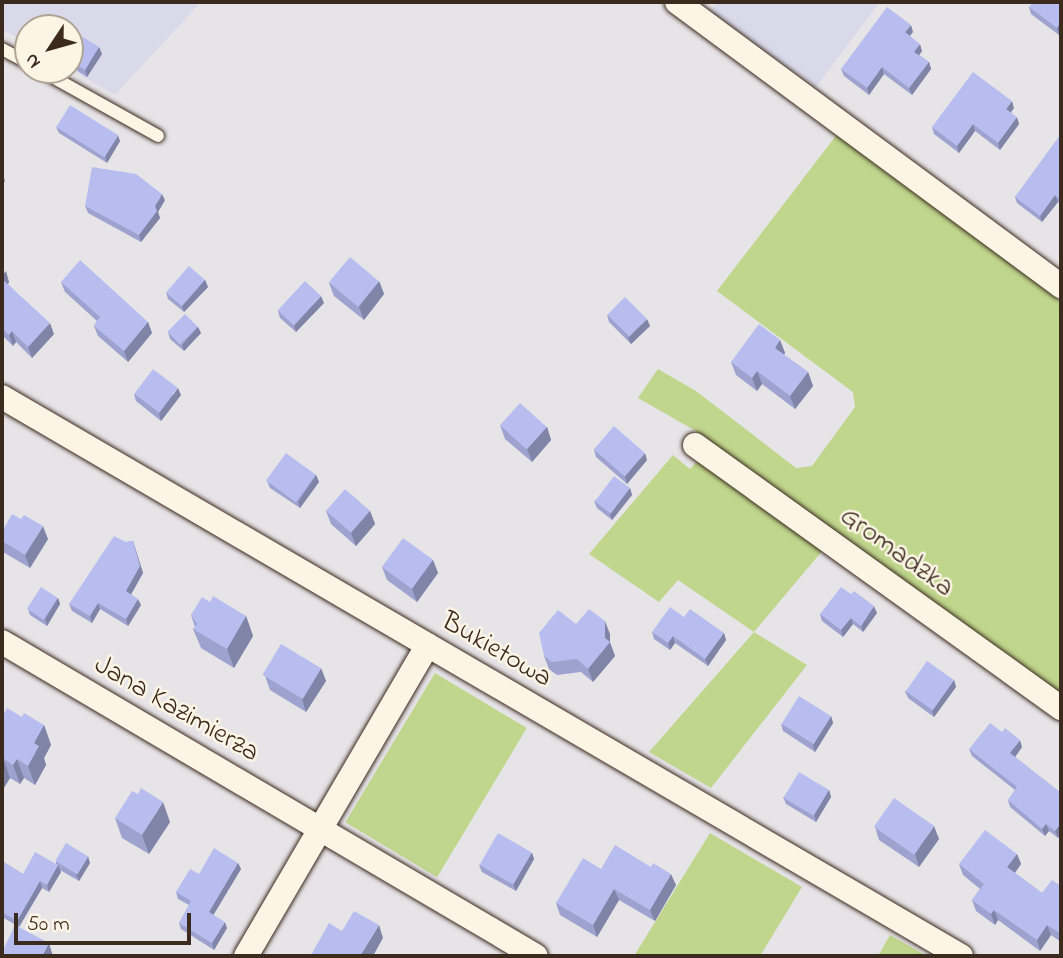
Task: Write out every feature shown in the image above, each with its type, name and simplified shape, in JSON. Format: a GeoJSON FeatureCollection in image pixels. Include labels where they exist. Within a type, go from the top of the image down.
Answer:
{"type":"FeatureCollection","features":[{"type":"Feature","properties":{"kind":"street"},"geometry":{"type":"LineString","coordinates":[[685,4],[1061,286]]}},
{"type":"Feature","properties":{"kind":"street","name":"Bukietowa"},"geometry":{"type":"LineString","coordinates":[[2,397],[961,956]]}},
{"type":"Feature","properties":{"kind":"street","name":"Gromadzka"},"geometry":{"type":"LineString","coordinates":[[695,445],[1061,708]]}},
{"type":"Feature","properties":{"kind":"street","name":"Jana Kazimierza"},"geometry":{"type":"LineString","coordinates":[[2,642],[536,956]]}},
{"type":"Feature","properties":{"kind":"street"},"geometry":{"type":"LineString","coordinates":[[246,956],[428,645]]}},
{"type":"Feature","properties":{"kind":"lane"},"geometry":{"type":"LineString","coordinates":[[65,84],[158,136]]}},
{"type":"Feature","properties":{"kind":"shaded area"},"geometry":{"type":"Polygon","coordinates":[[[2,2],[201,2],[115,95],[84,77],[84,14],[14,14],[14,36],[2,29],[2,2]]]}},
{"type":"Feature","properties":{"kind":"shaded area"},"geometry":{"type":"Polygon","coordinates":[[[718,2],[880,2],[816,87],[710,12],[718,2]]]}},
{"type":"Feature","properties":{"kind":"green space"},"geometry":{"type":"Polygon","coordinates":[[[838,133],[1061,301],[1061,696],[694,430],[638,398],[658,369],[696,391],[796,468],[812,466],[855,407],[853,392],[717,291],[838,133]]]}},
{"type":"Feature","properties":{"kind":"green space"},"geometry":{"type":"Polygon","coordinates":[[[673,455],[690,469],[700,458],[823,550],[754,632],[678,580],[659,602],[589,554],[673,455]]]}},
{"type":"Feature","properties":{"kind":"green space"},"geometry":{"type":"Polygon","coordinates":[[[754,632],[807,665],[711,788],[649,752],[754,632]]]}},
{"type":"Feature","properties":{"kind":"green space"},"geometry":{"type":"Polygon","coordinates":[[[435,673],[527,728],[437,877],[345,822],[435,673]]]}},
{"type":"Feature","properties":{"kind":"green space"},"geometry":{"type":"Polygon","coordinates":[[[710,833],[802,887],[760,956],[634,956],[710,833]]]}},
{"type":"Feature","properties":{"kind":"green space"},"geometry":{"type":"Polygon","coordinates":[[[890,935],[927,956],[878,956],[890,935]]]}},
{"type":"Feature","properties":{"kind":"building"},"geometry":{"type":"Polygon","coordinates":[[[1033,2],[1061,2],[1061,21],[1057,28],[1029,7],[1033,2]]]}},
{"type":"Feature","properties":{"kind":"building"},"geometry":{"type":"Polygon","coordinates":[[[887,7],[911,25],[905,32],[920,44],[914,52],[929,62],[909,88],[882,67],[867,88],[841,69],[887,7]]]}},
{"type":"Feature","properties":{"kind":"building"},"geometry":{"type":"Polygon","coordinates":[[[84,38],[99,47],[84,69],[84,38]]]}},
{"type":"Feature","properties":{"kind":"building"},"geometry":{"type":"Polygon","coordinates":[[[973,72],[1012,101],[1006,109],[1017,117],[998,143],[973,124],[957,146],[932,127],[973,72]]]}},
{"type":"Feature","properties":{"kind":"building"},"geometry":{"type":"Polygon","coordinates":[[[70,105],[118,135],[105,157],[56,127],[70,105]]]}},
{"type":"Feature","properties":{"kind":"building"},"geometry":{"type":"Polygon","coordinates":[[[1060,135],[1061,200],[1055,195],[1040,216],[1015,197],[1060,135]]]}},
{"type":"Feature","properties":{"kind":"building"},"geometry":{"type":"Polygon","coordinates":[[[92,167],[136,174],[162,194],[155,206],[157,211],[139,235],[85,206],[92,167]]]}},
{"type":"Feature","properties":{"kind":"building"},"geometry":{"type":"Polygon","coordinates":[[[350,257],[379,281],[358,307],[329,282],[350,257]]]}},
{"type":"Feature","properties":{"kind":"building"},"geometry":{"type":"Polygon","coordinates":[[[80,260],[148,322],[124,351],[94,326],[100,317],[61,282],[80,260]]]}},
{"type":"Feature","properties":{"kind":"building"},"geometry":{"type":"Polygon","coordinates":[[[189,266],[205,280],[182,306],[166,292],[189,266]]]}},
{"type":"Feature","properties":{"kind":"building"},"geometry":{"type":"Polygon","coordinates":[[[2,279],[50,323],[28,347],[12,331],[9,335],[2,328],[2,279]]]}},
{"type":"Feature","properties":{"kind":"building"},"geometry":{"type":"Polygon","coordinates":[[[305,281],[321,296],[294,325],[278,310],[305,281]]]}},
{"type":"Feature","properties":{"kind":"building"},"geometry":{"type":"Polygon","coordinates":[[[625,297],[647,319],[629,337],[607,315],[625,297]]]}},
{"type":"Feature","properties":{"kind":"building"},"geometry":{"type":"Polygon","coordinates":[[[185,314],[198,327],[180,344],[167,332],[185,314]]]}},
{"type":"Feature","properties":{"kind":"building"},"geometry":{"type":"Polygon","coordinates":[[[759,324],[780,340],[775,348],[808,372],[790,396],[757,371],[752,378],[731,362],[759,324]]]}},
{"type":"Feature","properties":{"kind":"building"},"geometry":{"type":"Polygon","coordinates":[[[153,369],[178,388],[159,412],[134,394],[153,369]]]}},
{"type":"Feature","properties":{"kind":"building"},"geometry":{"type":"Polygon","coordinates":[[[520,403],[547,427],[527,449],[500,425],[520,403]]]}},
{"type":"Feature","properties":{"kind":"building"},"geometry":{"type":"Polygon","coordinates":[[[614,426],[645,453],[625,476],[594,449],[614,426]]]}},
{"type":"Feature","properties":{"kind":"building"},"geometry":{"type":"Polygon","coordinates":[[[286,453],[316,475],[296,502],[266,481],[286,453]]]}},
{"type":"Feature","properties":{"kind":"building"},"geometry":{"type":"Polygon","coordinates":[[[614,476],[630,488],[611,514],[595,502],[614,476]]]}},
{"type":"Feature","properties":{"kind":"building"},"geometry":{"type":"Polygon","coordinates":[[[345,489],[370,511],[351,533],[326,511],[345,489]]]}},
{"type":"Feature","properties":{"kind":"building"},"geometry":{"type":"Polygon","coordinates":[[[12,514],[21,519],[24,515],[43,526],[25,555],[2,541],[2,532],[12,514]]]}},
{"type":"Feature","properties":{"kind":"building"},"geometry":{"type":"Polygon","coordinates":[[[114,536],[126,542],[133,541],[140,566],[126,591],[138,599],[126,619],[98,603],[90,616],[69,604],[114,536]]]}},
{"type":"Feature","properties":{"kind":"building"},"geometry":{"type":"Polygon","coordinates":[[[403,538],[433,560],[412,589],[382,567],[403,538]]]}},
{"type":"Feature","properties":{"kind":"building"},"geometry":{"type":"Polygon","coordinates":[[[41,587],[58,598],[44,620],[27,609],[41,587]]]}},
{"type":"Feature","properties":{"kind":"building"},"geometry":{"type":"Polygon","coordinates":[[[841,587],[851,594],[854,591],[874,606],[861,626],[851,618],[841,630],[820,614],[841,587]]]}},
{"type":"Feature","properties":{"kind":"building"},"geometry":{"type":"Polygon","coordinates":[[[213,596],[246,616],[227,649],[193,629],[197,624],[191,615],[202,597],[210,602],[213,596]]]}},
{"type":"Feature","properties":{"kind":"building"},"geometry":{"type":"Polygon","coordinates":[[[670,607],[684,617],[690,609],[724,633],[705,659],[673,636],[668,643],[652,632],[670,607]]]}},
{"type":"Feature","properties":{"kind":"building"},"geometry":{"type":"Polygon","coordinates":[[[589,609],[605,621],[605,638],[610,642],[588,669],[577,659],[552,662],[544,656],[539,633],[558,610],[576,624],[589,609]]]}},
{"type":"Feature","properties":{"kind":"building"},"geometry":{"type":"Polygon","coordinates":[[[281,644],[321,668],[303,699],[262,675],[281,644]]]}},
{"type":"Feature","properties":{"kind":"building"},"geometry":{"type":"Polygon","coordinates":[[[927,661],[954,680],[933,710],[906,691],[927,661]]]}},
{"type":"Feature","properties":{"kind":"building"},"geometry":{"type":"Polygon","coordinates":[[[799,696],[831,716],[814,744],[782,724],[799,696]]]}},
{"type":"Feature","properties":{"kind":"building"},"geometry":{"type":"Polygon","coordinates":[[[7,708],[22,717],[24,713],[44,725],[34,743],[39,746],[28,766],[17,759],[13,765],[3,758],[2,761],[2,717],[7,708]]]}},
{"type":"Feature","properties":{"kind":"building"},"geometry":{"type":"Polygon","coordinates":[[[990,723],[1002,732],[1005,728],[1020,740],[1010,753],[1061,793],[1061,823],[1055,831],[1046,824],[1042,829],[1008,800],[1017,787],[969,749],[990,723]]]}},
{"type":"Feature","properties":{"kind":"building"},"geometry":{"type":"Polygon","coordinates":[[[799,772],[829,790],[814,816],[784,798],[799,772]]]}},
{"type":"Feature","properties":{"kind":"building"},"geometry":{"type":"Polygon","coordinates":[[[141,788],[163,802],[142,835],[115,818],[132,791],[138,794],[141,788]]]}},
{"type":"Feature","properties":{"kind":"building"},"geometry":{"type":"Polygon","coordinates":[[[894,798],[934,826],[914,855],[874,827],[894,798]]]}},
{"type":"Feature","properties":{"kind":"building"},"geometry":{"type":"Polygon","coordinates":[[[985,830],[1017,854],[1007,867],[1042,893],[1052,880],[1061,886],[1061,934],[1047,925],[1037,940],[994,910],[991,914],[972,900],[984,884],[959,864],[985,830]]]}},
{"type":"Feature","properties":{"kind":"building"},"geometry":{"type":"Polygon","coordinates":[[[498,833],[532,852],[513,885],[480,865],[498,833]]]}},
{"type":"Feature","properties":{"kind":"building"},"geometry":{"type":"Polygon","coordinates":[[[66,843],[88,856],[77,874],[55,861],[66,843]]]}},
{"type":"Feature","properties":{"kind":"building"},"geometry":{"type":"Polygon","coordinates":[[[615,845],[651,867],[653,863],[671,874],[650,910],[614,889],[593,925],[556,903],[583,858],[601,869],[615,845]]]}},
{"type":"Feature","properties":{"kind":"building"},"geometry":{"type":"Polygon","coordinates":[[[214,848],[238,863],[209,912],[225,922],[212,943],[179,923],[191,901],[176,892],[190,869],[199,874],[214,848]]]}},
{"type":"Feature","properties":{"kind":"building"},"geometry":{"type":"Polygon","coordinates":[[[35,852],[58,865],[47,885],[40,881],[17,921],[2,912],[2,861],[23,874],[35,852]]]}},
{"type":"Feature","properties":{"kind":"building"},"geometry":{"type":"Polygon","coordinates":[[[354,911],[379,925],[360,956],[311,955],[329,923],[342,931],[354,911]]]}},
{"type":"Feature","properties":{"kind":"building"},"geometry":{"type":"Polygon","coordinates":[[[15,925],[49,943],[42,956],[9,956],[2,952],[15,925]]]}}]}
